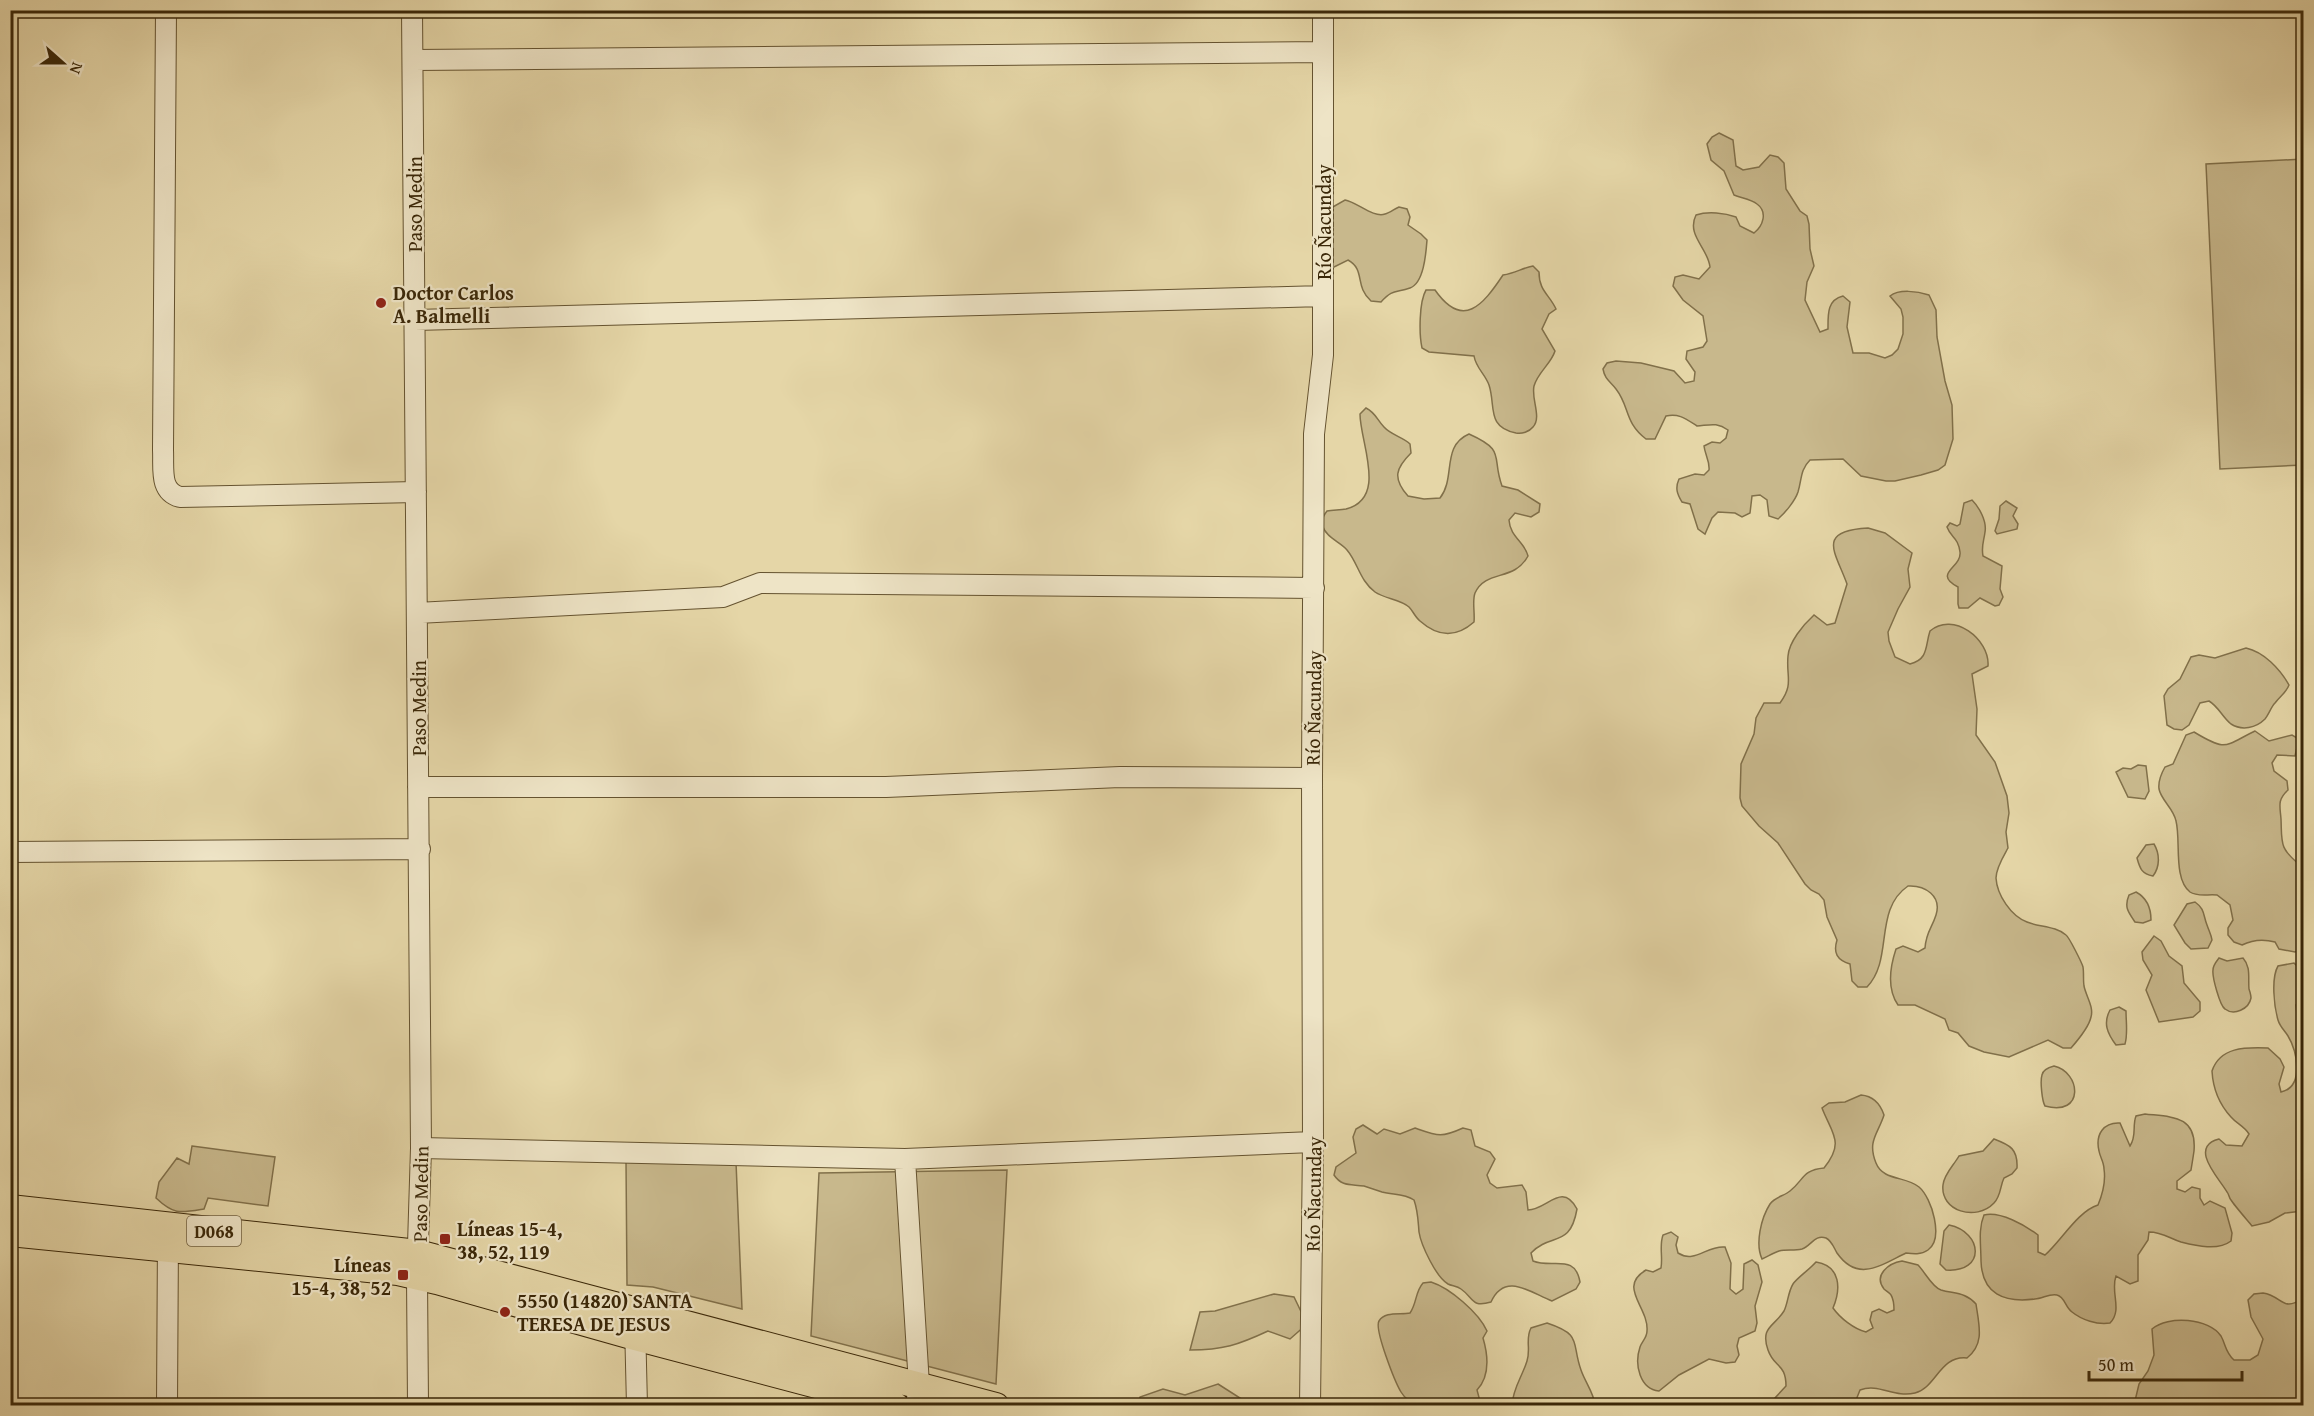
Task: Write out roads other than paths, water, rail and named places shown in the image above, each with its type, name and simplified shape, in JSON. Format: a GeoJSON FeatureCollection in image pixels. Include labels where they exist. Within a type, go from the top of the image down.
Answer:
{"type":"FeatureCollection","features":[{"type":"Feature","properties":{"kind":"main road","name":"D068"},"geometry":{"type":"LineString","coordinates":[[20,1221],[168,1237],[398,1272],[417,1265],[634,1311],[917,1395],[996,1406]]}},
{"type":"Feature","properties":{"kind":"main road","name":"D068"},"geometry":{"type":"LineString","coordinates":[[417,1265],[635,1337],[896,1406]]}},
{"type":"Feature","properties":{"kind":"street"},"geometry":{"type":"LineString","coordinates":[[166,10],[163,450],[165,488],[171,495],[180,497],[416,492]]}},
{"type":"Feature","properties":{"kind":"street","name":"Paso Medin"},"geometry":{"type":"LineString","coordinates":[[412,10],[420,849],[421,1148],[417,1265],[418,1406]]}},
{"type":"Feature","properties":{"kind":"street","name":"Río Ñacunday"},"geometry":{"type":"LineString","coordinates":[[1310,1406],[1313,1142],[1314,434],[1323,356],[1323,10]]}},
{"type":"Feature","properties":{"kind":"street"},"geometry":{"type":"LineString","coordinates":[[413,60],[1323,52]]}},
{"type":"Feature","properties":{"kind":"street"},"geometry":{"type":"LineString","coordinates":[[415,320],[1323,296]]}},
{"type":"Feature","properties":{"kind":"street"},"geometry":{"type":"LineString","coordinates":[[417,613],[723,597],[760,583],[1314,588]]}},
{"type":"Feature","properties":{"kind":"street"},"geometry":{"type":"LineString","coordinates":[[418,787],[886,787],[1120,777],[1312,778]]}},
{"type":"Feature","properties":{"kind":"street"},"geometry":{"type":"LineString","coordinates":[[10,852],[420,849]]}},
{"type":"Feature","properties":{"kind":"street"},"geometry":{"type":"LineString","coordinates":[[421,1148],[905,1160],[1313,1142]]}},
{"type":"Feature","properties":{"kind":"street"},"geometry":{"type":"LineString","coordinates":[[905,1160],[917,1395]]}},
{"type":"Feature","properties":{"kind":"street"},"geometry":{"type":"LineString","coordinates":[[167,1406],[168,1237]]}},
{"type":"Feature","properties":{"kind":"street"},"geometry":{"type":"LineString","coordinates":[[634,1311],[637,1406]]}},
{"type":"Feature","properties":{"kind":"place","name":"Doctor Carlos A. Balmelli"},"geometry":{"type":"Point","coordinates":[381,303]}},
{"type":"Feature","properties":{"kind":"place","name":"Líneas 15-4, 38, 52, 119"},"geometry":{"type":"Point","coordinates":[445,1239]}},
{"type":"Feature","properties":{"kind":"place","name":"Líneas 15-4, 38, 52"},"geometry":{"type":"Point","coordinates":[403,1275]}},
{"type":"Feature","properties":{"kind":"place","name":"5550 (14820) SANTA TERESA DE JESUS"},"geometry":{"type":"Point","coordinates":[505,1312]}}]}
